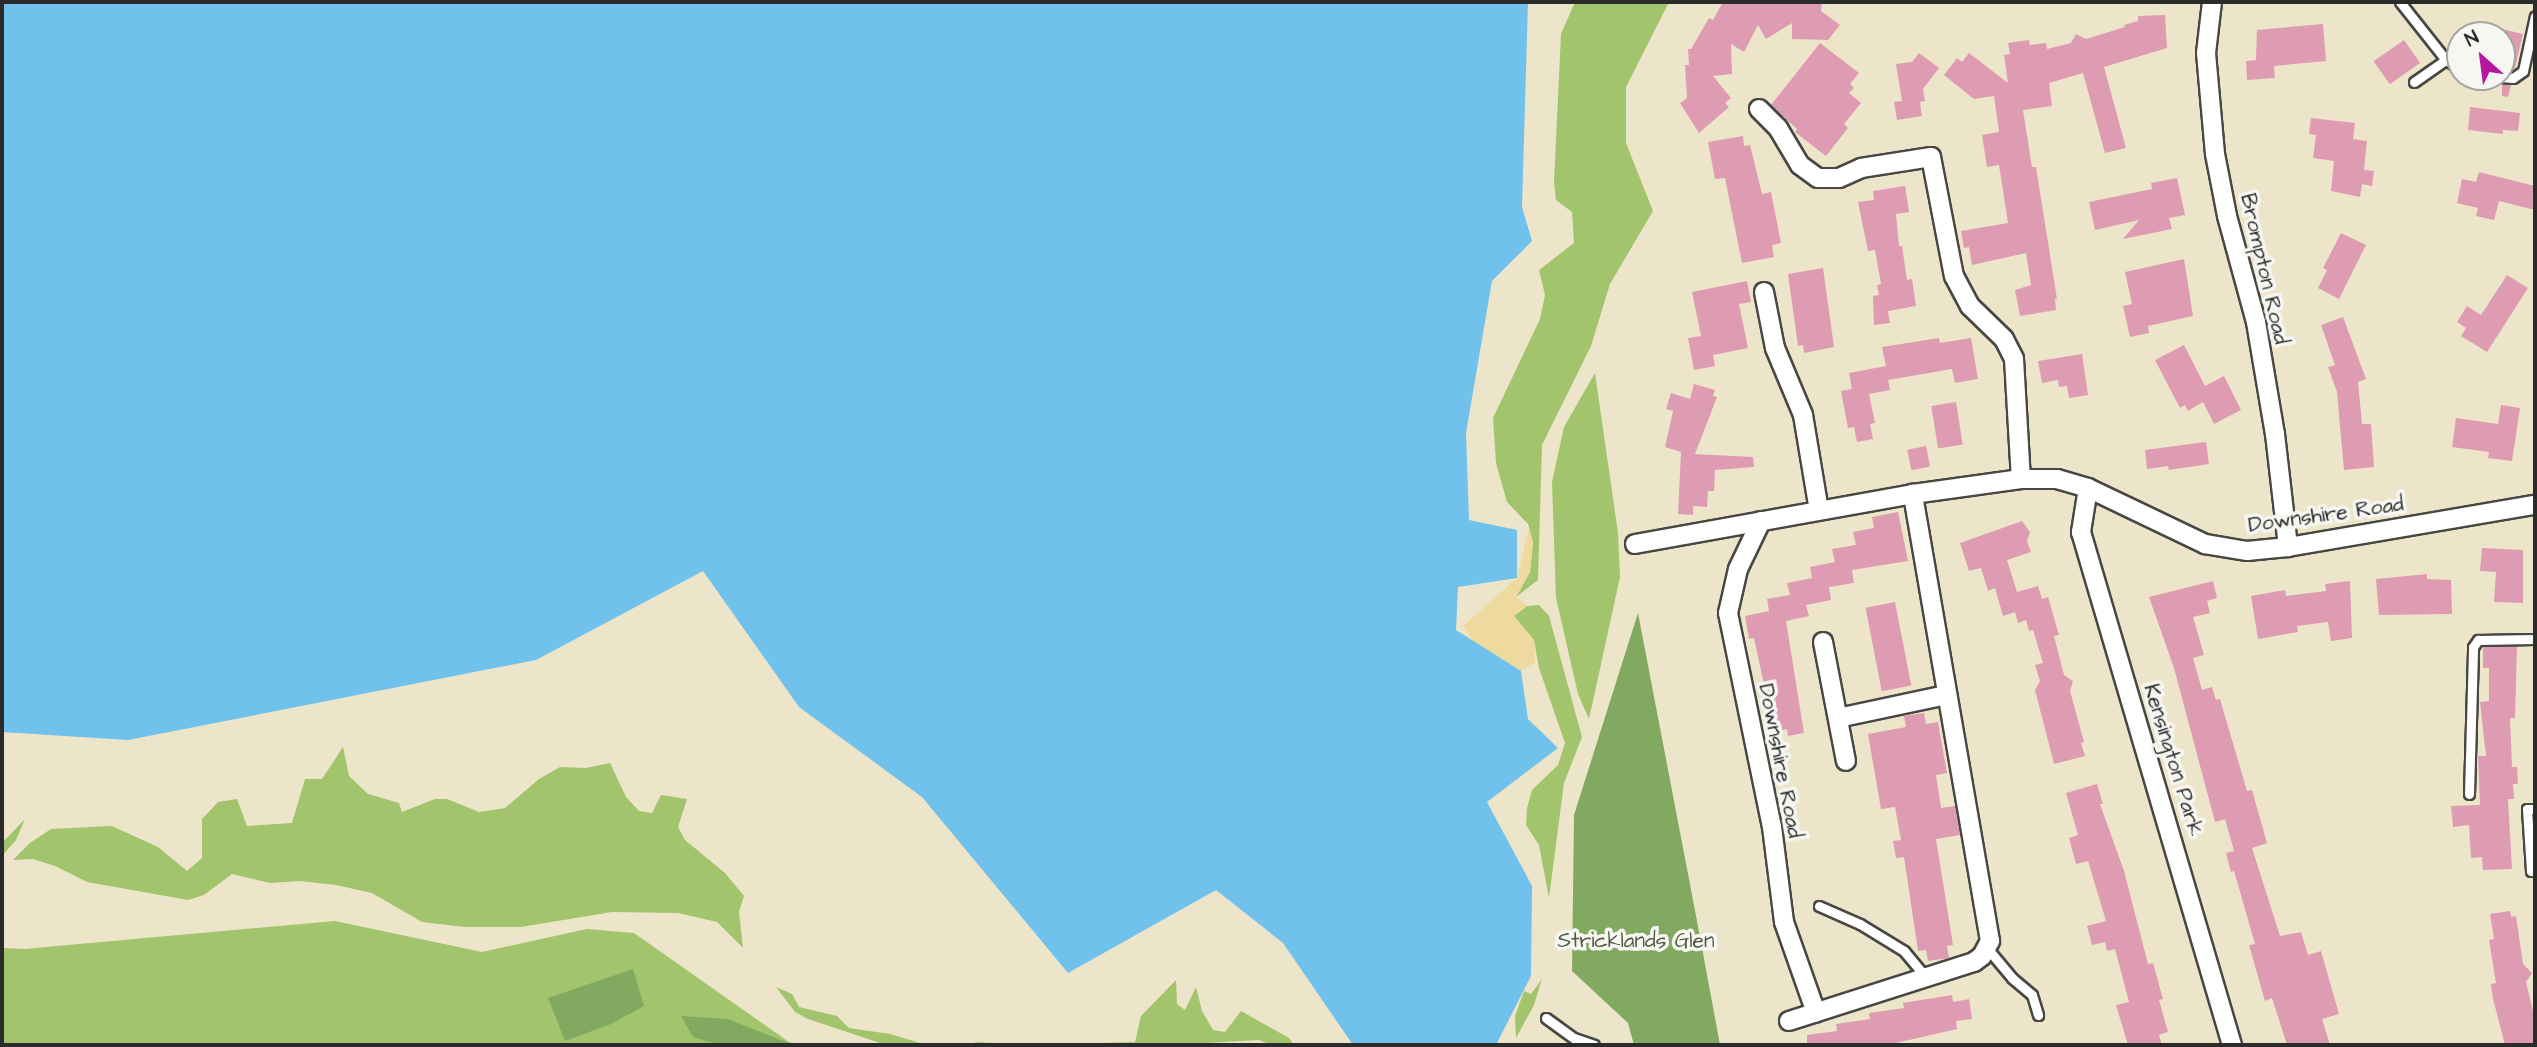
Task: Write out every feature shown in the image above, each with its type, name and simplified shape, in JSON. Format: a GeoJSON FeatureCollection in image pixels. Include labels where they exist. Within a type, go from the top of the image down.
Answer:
{"type":"FeatureCollection","features":[{"type":"Feature","properties":{"kind":"street","name":"Brompton Road"},"geometry":{"type":"LineString","coordinates":[[2212,2],[2206,53],[2215,154],[2227,216],[2256,322],[2275,434],[2288,547]]}},
{"type":"Feature","properties":{"kind":"street"},"geometry":{"type":"LineString","coordinates":[[1759,109],[1778,128],[1800,165],[1818,178],[1839,178],[1861,168],[1931,157],[1950,264],[1958,287],[1970,306],[2004,339],[2014,359],[2021,479]]}},
{"type":"Feature","properties":{"kind":"street"},"geometry":{"type":"LineString","coordinates":[[1764,292],[1775,348],[1803,415],[1819,511]]}},
{"type":"Feature","properties":{"kind":"street","name":"Downshire Road"},"geometry":{"type":"LineString","coordinates":[[1635,544],[1913,494],[2021,479],[2057,480],[2088,488],[2205,544],[2247,551],[2288,547],[2535,505]]}},
{"type":"Feature","properties":{"kind":"street","name":"Kensington Park"},"geometry":{"type":"LineString","coordinates":[[2088,488],[2081,532],[2232,1045]]}},
{"type":"Feature","properties":{"kind":"street"},"geometry":{"type":"LineString","coordinates":[[1788,1021],[1974,962],[1987,948],[1989,923],[1971,840],[1913,494]]}},
{"type":"Feature","properties":{"kind":"street","name":"Downshire Road"},"geometry":{"type":"LineString","coordinates":[[1761,521],[1738,569],[1728,613],[1772,827],[1784,922],[1816,1013]]}},
{"type":"Feature","properties":{"kind":"street"},"geometry":{"type":"LineString","coordinates":[[1823,642],[1846,761]]}},
{"type":"Feature","properties":{"kind":"street"},"geometry":{"type":"LineString","coordinates":[[1838,718],[1946,695]]}},
{"type":"Feature","properties":{"kind":"lane"},"geometry":{"type":"LineString","coordinates":[[2400,2],[2446,60],[2414,82]]}},
{"type":"Feature","properties":{"kind":"lane"},"geometry":{"type":"LineString","coordinates":[[2516,76],[2523,71],[2535,16]]}},
{"type":"Feature","properties":{"kind":"lane"},"geometry":{"type":"LineString","coordinates":[[2469,794],[2473,647],[2478,640],[2535,639]]}},
{"type":"Feature","properties":{"kind":"lane"},"geometry":{"type":"LineString","coordinates":[[2535,809],[2527,809],[2531,871],[2535,871]]}},
{"type":"Feature","properties":{"kind":"lane"},"geometry":{"type":"LineString","coordinates":[[1819,906],[1860,924],[1904,951],[1926,978]]}},
{"type":"Feature","properties":{"kind":"lane"},"geometry":{"type":"LineString","coordinates":[[1987,948],[2012,978],[2032,995],[2038,1015]]}},
{"type":"Feature","properties":{"kind":"lane"},"geometry":{"type":"LineString","coordinates":[[1546,1018],[1574,1038],[1594,1045]]}},
{"type":"Feature","properties":{"kind":"green space"},"geometry":{"type":"Polygon","coordinates":[[[1575,2],[1669,2],[1626,87],[1626,143],[1653,211],[1610,284],[1591,346],[1542,445],[1538,580],[1516,597],[1530,572],[1533,542],[1528,524],[1507,502],[1496,463],[1493,418],[1540,319],[1545,295],[1539,270],[1574,243],[1572,212],[1556,200],[1554,182],[1561,34],[1575,2]]]}},
{"type":"Feature","properties":{"kind":"green space"},"geometry":{"type":"Polygon","coordinates":[[[1595,373],[1618,533],[1620,577],[1589,719],[1578,694],[1556,598],[1552,482],[1564,427],[1595,373]]]}},
{"type":"Feature","properties":{"kind":"green space"},"geometry":{"type":"Polygon","coordinates":[[[1539,605],[1549,616],[1582,737],[1564,783],[1549,898],[1539,845],[1526,825],[1527,808],[1532,790],[1558,765],[1565,743],[1539,668],[1534,640],[1514,616],[1527,606],[1539,605]]]}},
{"type":"Feature","properties":{"kind":"green space","name":"Stricklands Glen"},"geometry":{"type":"Polygon","coordinates":[[[1638,613],[1720,1045],[1634,1045],[1628,1023],[1572,971],[1574,815],[1638,613]]]}},
{"type":"Feature","properties":{"kind":"green space"},"geometry":{"type":"Polygon","coordinates":[[[343,747],[349,776],[368,794],[399,803],[402,812],[435,799],[447,799],[479,812],[505,808],[539,779],[560,767],[586,768],[610,763],[626,797],[639,811],[652,813],[661,795],[687,799],[678,827],[685,840],[725,873],[744,896],[739,912],[743,948],[717,922],[678,913],[612,912],[521,927],[465,927],[422,922],[372,893],[336,885],[300,881],[270,883],[232,874],[204,895],[188,900],[87,882],[55,866],[33,859],[13,860],[30,843],[51,829],[112,826],[158,847],[187,871],[202,858],[202,819],[218,802],[237,799],[247,826],[292,823],[305,779],[322,779],[343,747]]]}},
{"type":"Feature","properties":{"kind":"green space"},"geometry":{"type":"Polygon","coordinates":[[[25,819],[16,840],[2,856],[2,843],[25,819]]]}},
{"type":"Feature","properties":{"kind":"green space"},"geometry":{"type":"Polygon","coordinates":[[[335,921],[482,952],[587,929],[634,933],[789,1042],[800,1045],[2,1045],[2,948],[24,949],[335,921]]]}},
{"type":"Feature","properties":{"kind":"green space"},"geometry":{"type":"Polygon","coordinates":[[[633,969],[644,1006],[611,1024],[565,1041],[548,998],[633,969]]]}},
{"type":"Feature","properties":{"kind":"green space"},"geometry":{"type":"Polygon","coordinates":[[[1542,979],[1534,1005],[1516,1038],[1515,1016],[1524,991],[1531,994],[1542,979]]]}},
{"type":"Feature","properties":{"kind":"green space"},"geometry":{"type":"Polygon","coordinates":[[[1176,980],[1177,1004],[1185,1010],[1196,987],[1202,1011],[1213,1030],[1225,1032],[1241,1011],[1289,1038],[1294,1045],[1272,1045],[1259,1040],[1169,1045],[1030,1045],[1135,1042],[1141,1016],[1176,980]]]}},
{"type":"Feature","properties":{"kind":"green space"},"geometry":{"type":"Polygon","coordinates":[[[776,987],[792,994],[799,1007],[837,1016],[849,1028],[890,1034],[927,1045],[886,1045],[808,1019],[795,1012],[776,987]]]}},
{"type":"Feature","properties":{"kind":"green space"},"geometry":{"type":"Polygon","coordinates":[[[681,1016],[728,1019],[793,1045],[720,1045],[693,1037],[681,1016]]]}},
{"type":"Feature","properties":{"kind":"green space"},"geometry":{"type":"Polygon","coordinates":[[[975,1042],[1030,1045],[976,1045],[975,1042]]]}},
{"type":"Feature","properties":{"kind":"sand"},"geometry":{"type":"Polygon","coordinates":[[[1529,528],[1533,542],[1530,572],[1516,597],[1527,606],[1514,616],[1534,640],[1535,662],[1521,671],[1473,641],[1463,626],[1517,578],[1529,528]]]}},
{"type":"Feature","properties":{"kind":"water"},"geometry":{"type":"Polygon","coordinates":[[[2,2],[1528,2],[1522,207],[1532,241],[1492,281],[1466,433],[1469,520],[1517,530],[1517,578],[1458,587],[1456,630],[1521,671],[1528,719],[1558,748],[1487,802],[1532,886],[1531,976],[1496,1045],[1353,1045],[1283,943],[1216,890],[1068,973],[922,797],[799,707],[703,571],[536,660],[128,740],[2,732],[2,2]]]}},
{"type":"Feature","properties":{"kind":"building"},"geometry":{"type":"Polygon","coordinates":[[[1723,2],[1822,2],[1821,11],[1840,25],[1828,40],[1792,39],[1792,23],[1766,39],[1758,25],[1744,52],[1731,44],[1732,74],[1713,76],[1731,98],[1725,103],[1729,107],[1699,133],[1680,103],[1687,98],[1685,65],[1689,65],[1688,49],[1691,49],[1709,18],[1713,20],[1723,2]]]}},
{"type":"Feature","properties":{"kind":"building"},"geometry":{"type":"Polygon","coordinates":[[[2165,15],[2167,48],[2104,67],[2126,148],[2105,153],[2083,73],[2049,83],[2052,106],[2023,110],[2032,167],[2036,167],[2057,299],[2056,310],[2020,316],[2015,290],[2031,285],[2026,253],[1972,265],[1969,247],[1964,248],[1961,231],[2008,223],[1999,165],[1987,167],[1982,135],[1999,132],[1994,96],[1974,99],[1944,75],[1957,58],[1962,62],[1969,53],[2008,83],[2004,55],[2010,54],[2008,43],[2029,40],[2030,45],[2046,43],[2047,49],[2071,43],[2076,34],[2086,39],[2125,27],[2124,25],[2138,21],[2138,16],[2165,15]]]}},
{"type":"Feature","properties":{"kind":"building"},"geometry":{"type":"Polygon","coordinates":[[[2323,24],[2326,61],[2274,66],[2275,78],[2247,80],[2246,61],[2256,60],[2257,30],[2323,24]]]}},
{"type":"Feature","properties":{"kind":"building"},"geometry":{"type":"Polygon","coordinates":[[[2516,32],[2523,34],[2516,64],[2516,32]]]}},
{"type":"Feature","properties":{"kind":"building"},"geometry":{"type":"Polygon","coordinates":[[[2404,40],[2420,63],[2390,84],[2374,61],[2404,40]]]}},
{"type":"Feature","properties":{"kind":"building"},"geometry":{"type":"Polygon","coordinates":[[[1820,43],[1859,73],[1850,84],[1854,88],[1849,93],[1861,103],[1844,124],[1848,128],[1826,156],[1795,132],[1797,129],[1771,105],[1820,43]]]}},
{"type":"Feature","properties":{"kind":"building"},"geometry":{"type":"Polygon","coordinates":[[[1919,53],[1939,68],[1923,89],[1925,101],[1920,102],[1922,116],[1897,120],[1894,102],[1902,101],[1896,64],[1912,62],[1919,53]]]}},
{"type":"Feature","properties":{"kind":"building"},"geometry":{"type":"Polygon","coordinates":[[[2502,91],[2510,91],[2508,97],[2502,96],[2502,91]]]}},
{"type":"Feature","properties":{"kind":"building"},"geometry":{"type":"Polygon","coordinates":[[[2470,107],[2520,113],[2518,131],[2503,130],[2503,134],[2468,130],[2470,107]]]}},
{"type":"Feature","properties":{"kind":"building"},"geometry":{"type":"Polygon","coordinates":[[[2311,118],[2355,123],[2353,139],[2367,141],[2364,170],[2374,171],[2372,186],[2362,184],[2360,197],[2331,191],[2334,161],[2313,158],[2316,135],[2309,134],[2311,118]]]}},
{"type":"Feature","properties":{"kind":"building"},"geometry":{"type":"Polygon","coordinates":[[[1743,136],[1744,146],[1750,145],[1762,194],[1771,192],[1781,243],[1772,245],[1774,257],[1742,263],[1725,178],[1715,179],[1708,142],[1743,136]]]}},
{"type":"Feature","properties":{"kind":"building"},"geometry":{"type":"Polygon","coordinates":[[[2479,172],[2535,186],[2535,210],[2499,201],[2494,220],[2476,216],[2478,208],[2457,203],[2462,179],[2476,182],[2479,172]]]}},
{"type":"Feature","properties":{"kind":"building"},"geometry":{"type":"Polygon","coordinates":[[[2177,178],[2185,215],[2169,218],[2172,229],[2123,239],[2139,220],[2095,230],[2089,202],[2152,189],[2151,183],[2177,178]]]}},
{"type":"Feature","properties":{"kind":"building"},"geometry":{"type":"Polygon","coordinates":[[[1905,186],[1909,212],[1896,214],[1899,246],[1902,246],[1907,280],[1912,279],[1916,306],[1888,311],[1890,323],[1874,325],[1873,296],[1879,295],[1877,285],[1881,284],[1875,250],[1868,251],[1858,202],[1874,200],[1873,191],[1905,186]]]}},
{"type":"Feature","properties":{"kind":"building"},"geometry":{"type":"Polygon","coordinates":[[[2341,233],[2366,245],[2339,299],[2318,288],[2327,270],[2323,268],[2341,233]]]}},
{"type":"Feature","properties":{"kind":"building"},"geometry":{"type":"Polygon","coordinates":[[[2184,259],[2193,316],[2148,326],[2149,333],[2130,337],[2123,306],[2132,304],[2125,272],[2184,259]]]}},
{"type":"Feature","properties":{"kind":"building"},"geometry":{"type":"Polygon","coordinates":[[[1823,268],[1834,347],[1804,353],[1803,345],[1798,346],[1788,274],[1823,268]]]}},
{"type":"Feature","properties":{"kind":"building"},"geometry":{"type":"Polygon","coordinates":[[[2507,275],[2528,288],[2487,352],[2461,336],[2466,328],[2457,322],[2467,306],[2481,315],[2507,275]]]}},
{"type":"Feature","properties":{"kind":"building"},"geometry":{"type":"Polygon","coordinates":[[[1747,281],[1751,302],[1739,304],[1748,348],[1713,355],[1715,366],[1694,370],[1688,338],[1701,336],[1692,292],[1747,281]]]}},
{"type":"Feature","properties":{"kind":"building"},"geometry":{"type":"Polygon","coordinates":[[[2343,317],[2366,379],[2358,382],[2362,424],[2371,424],[2374,467],[2344,470],[2337,392],[2328,367],[2335,365],[2321,325],[2343,317]]]}},
{"type":"Feature","properties":{"kind":"building"},"geometry":{"type":"Polygon","coordinates":[[[1939,338],[1940,343],[1971,338],[1978,379],[1955,383],[1952,369],[1888,380],[1890,390],[1869,394],[1875,423],[1870,424],[1873,439],[1857,442],[1854,427],[1848,428],[1841,391],[1852,389],[1849,373],[1886,366],[1882,347],[1939,338]]]}},
{"type":"Feature","properties":{"kind":"building"},"geometry":{"type":"Polygon","coordinates":[[[2184,345],[2205,386],[2224,376],[2241,410],[2214,424],[2203,402],[2188,411],[2185,405],[2180,408],[2155,360],[2184,345]]]}},
{"type":"Feature","properties":{"kind":"building"},"geometry":{"type":"Polygon","coordinates":[[[2082,354],[2088,395],[2069,398],[2067,386],[2059,387],[2058,380],[2042,383],[2038,361],[2082,354]]]}},
{"type":"Feature","properties":{"kind":"building"},"geometry":{"type":"Polygon","coordinates":[[[1694,384],[1715,390],[1713,396],[1717,397],[1695,454],[1753,457],[1754,467],[1715,470],[1714,491],[1708,491],[1707,507],[1693,506],[1693,515],[1678,514],[1681,452],[1665,447],[1673,411],[1666,409],[1671,393],[1690,399],[1694,384]]]}},
{"type":"Feature","properties":{"kind":"building"},"geometry":{"type":"Polygon","coordinates":[[[1956,402],[1963,444],[1938,448],[1931,406],[1956,402]]]}},
{"type":"Feature","properties":{"kind":"building"},"geometry":{"type":"Polygon","coordinates":[[[2501,405],[2520,408],[2512,461],[2488,458],[2489,452],[2452,447],[2456,418],[2498,424],[2501,405]]]}},
{"type":"Feature","properties":{"kind":"building"},"geometry":{"type":"Polygon","coordinates":[[[2206,442],[2209,464],[2169,470],[2168,466],[2147,469],[2145,450],[2206,442]]]}},
{"type":"Feature","properties":{"kind":"building"},"geometry":{"type":"Polygon","coordinates":[[[1926,446],[1930,467],[1911,470],[1907,450],[1926,446]]]}},
{"type":"Feature","properties":{"kind":"building"},"geometry":{"type":"Polygon","coordinates":[[[1898,512],[1908,561],[1852,570],[1854,583],[1829,587],[1831,600],[1806,605],[1809,616],[1786,621],[1804,733],[1788,736],[1787,729],[1782,730],[1780,721],[1772,722],[1754,638],[1749,639],[1745,616],[1769,611],[1767,599],[1790,595],[1787,583],[1812,578],[1810,567],[1835,562],[1832,549],[1856,545],[1853,532],[1874,528],[1872,517],[1898,512]]]}},
{"type":"Feature","properties":{"kind":"building"},"geometry":{"type":"Polygon","coordinates":[[[2022,521],[2030,532],[2027,541],[2031,552],[2007,560],[2017,592],[2038,586],[2042,599],[2048,597],[2059,635],[2054,636],[2064,675],[2073,681],[2070,691],[2084,742],[2081,743],[2085,756],[2054,764],[2035,690],[2040,681],[2035,665],[2043,663],[2033,630],[2029,631],[2026,620],[2018,623],[2015,612],[2003,616],[1995,588],[1988,591],[1981,568],[1969,571],[1960,543],[2022,521]]]}},
{"type":"Feature","properties":{"kind":"building"},"geometry":{"type":"Polygon","coordinates":[[[2482,548],[2523,550],[2523,603],[2494,602],[2496,572],[2480,571],[2482,548]]]}},
{"type":"Feature","properties":{"kind":"building"},"geometry":{"type":"Polygon","coordinates":[[[2427,574],[2427,579],[2451,580],[2452,614],[2379,615],[2376,579],[2427,574]]]}},
{"type":"Feature","properties":{"kind":"building"},"geometry":{"type":"Polygon","coordinates":[[[2213,581],[2217,598],[2207,601],[2210,613],[2193,617],[2204,655],[2193,658],[2202,690],[2212,687],[2216,700],[2220,699],[2247,791],[2252,790],[2267,843],[2252,848],[2280,936],[2301,932],[2308,955],[2321,951],[2339,1014],[2322,1019],[2330,1045],[2287,1045],[2272,998],[2265,1001],[2249,945],[2255,944],[2234,871],[2231,872],[2226,853],[2234,851],[2225,819],[2215,822],[2174,668],[2149,597],[2213,581]]]}},
{"type":"Feature","properties":{"kind":"building"},"geometry":{"type":"Polygon","coordinates":[[[2350,581],[2352,638],[2331,641],[2328,622],[2297,626],[2298,632],[2258,639],[2251,596],[2285,590],[2286,596],[2326,591],[2325,584],[2350,581]]]}},
{"type":"Feature","properties":{"kind":"building"},"geometry":{"type":"Polygon","coordinates":[[[1895,602],[1911,685],[1882,691],[1866,608],[1895,602]]]}},
{"type":"Feature","properties":{"kind":"building"},"geometry":{"type":"Polygon","coordinates":[[[2483,647],[2517,647],[2515,718],[2510,718],[2512,767],[2517,767],[2518,784],[2513,784],[2514,799],[2508,799],[2512,869],[2483,870],[2482,857],[2471,858],[2469,825],[2453,827],[2451,806],[2480,805],[2478,756],[2486,756],[2480,702],[2489,701],[2489,668],[2483,668],[2483,647]]]}},
{"type":"Feature","properties":{"kind":"building"},"geometry":{"type":"Polygon","coordinates":[[[1924,713],[1926,724],[1938,722],[1947,773],[1936,775],[1941,808],[1955,806],[1960,835],[1936,839],[1953,945],[1947,946],[1949,958],[1928,961],[1926,950],[1918,951],[1904,857],[1896,858],[1893,841],[1901,840],[1895,807],[1881,809],[1868,734],[1906,727],[1904,716],[1924,713]]]}},
{"type":"Feature","properties":{"kind":"building"},"geometry":{"type":"Polygon","coordinates":[[[2097,784],[2103,804],[2100,804],[2124,871],[2148,964],[2153,963],[2163,999],[2159,1000],[2168,1032],[2159,1035],[2162,1045],[2128,1045],[2116,1005],[2129,1002],[2115,949],[2107,951],[2105,942],[2092,945],[2087,926],[2106,921],[2088,861],[2076,864],[2069,838],[2078,835],[2066,793],[2097,784]]]}},
{"type":"Feature","properties":{"kind":"building"},"geometry":{"type":"Polygon","coordinates":[[[2510,911],[2511,917],[2516,916],[2523,964],[2532,973],[2526,982],[2535,1020],[2535,1045],[2505,1045],[2493,999],[2491,984],[2496,983],[2489,940],[2494,939],[2490,914],[2510,911]]]}},
{"type":"Feature","properties":{"kind":"building"},"geometry":{"type":"Polygon","coordinates":[[[1952,995],[1953,1002],[1969,999],[1972,1019],[1956,1021],[1957,1029],[1887,1045],[1807,1045],[1807,1035],[1837,1031],[1836,1024],[1870,1019],[1869,1013],[1904,1008],[1903,1003],[1952,995]]]}}]}
